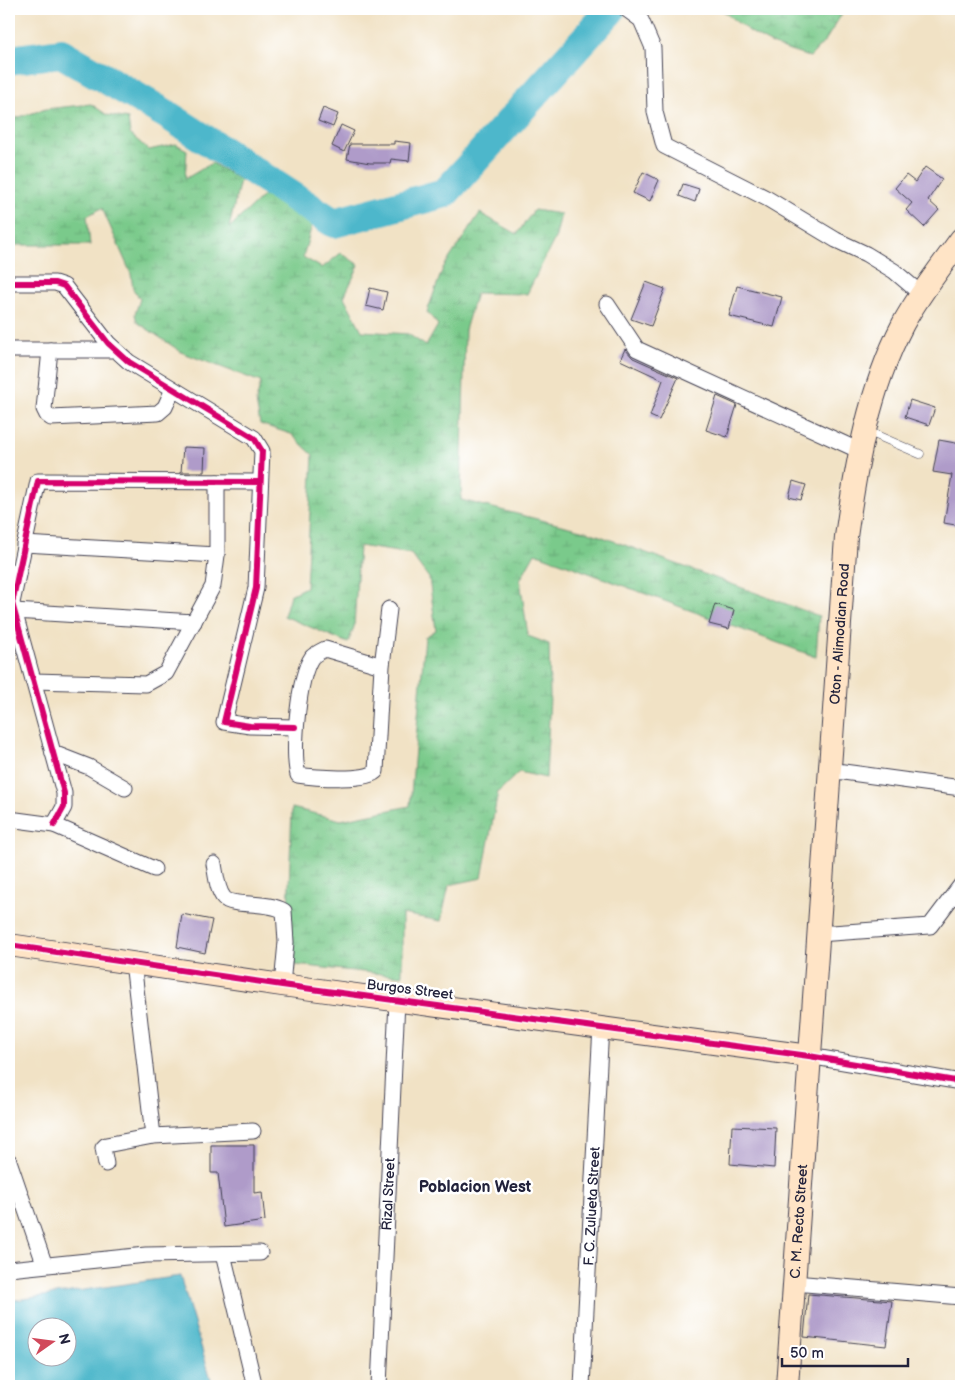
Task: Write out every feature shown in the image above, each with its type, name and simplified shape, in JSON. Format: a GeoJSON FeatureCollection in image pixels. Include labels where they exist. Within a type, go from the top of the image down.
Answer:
{"type":"FeatureCollection","features":[{"type":"Feature","properties":{"kind":"main road","name":"Oton - Alimodian Road"},"geometry":{"type":"LineString","coordinates":[[809,1056],[846,537],[854,475],[881,373],[903,325],[921,294],[961,239]]}},
{"type":"Feature","properties":{"kind":"main road","name":"Burgos Street"},"geometry":{"type":"LineString","coordinates":[[9,945],[397,1001],[600,1026],[809,1056]]}},
{"type":"Feature","properties":{"kind":"main road","name":"C. M. Recto Street"},"geometry":{"type":"LineString","coordinates":[[787,1386],[809,1056]]}},
{"type":"Feature","properties":{"kind":"street"},"geometry":{"type":"LineString","coordinates":[[626,9],[642,20],[652,48],[655,112],[664,146],[768,200],[836,240],[866,254],[894,271],[921,294]]}},
{"type":"Feature","properties":{"kind":"street"},"geometry":{"type":"LineString","coordinates":[[9,283],[55,283],[64,286],[115,350],[129,362],[254,438],[262,451],[256,588],[224,722],[250,726],[295,728]]}},
{"type":"Feature","properties":{"kind":"street"},"geometry":{"type":"LineString","coordinates":[[607,304],[637,349],[863,441]]}},
{"type":"Feature","properties":{"kind":"street"},"geometry":{"type":"LineString","coordinates":[[9,350],[115,350]]}},
{"type":"Feature","properties":{"kind":"street"},"geometry":{"type":"LineString","coordinates":[[50,350],[44,409],[47,415],[52,418],[158,413],[165,407],[173,389]]}},
{"type":"Feature","properties":{"kind":"street"},"geometry":{"type":"LineString","coordinates":[[54,825],[64,807],[64,793],[12,603],[38,481],[260,482]]}},
{"type":"Feature","properties":{"kind":"street"},"geometry":{"type":"LineString","coordinates":[[33,681],[146,684],[166,673],[213,586],[217,555],[217,482]]}},
{"type":"Feature","properties":{"kind":"street"},"geometry":{"type":"LineString","coordinates":[[24,544],[217,555]]}},
{"type":"Feature","properties":{"kind":"street"},"geometry":{"type":"LineString","coordinates":[[382,666],[325,649],[313,656],[306,671],[295,728],[298,775],[340,778],[374,774],[382,666],[389,608]]}},
{"type":"Feature","properties":{"kind":"street"},"geometry":{"type":"LineString","coordinates":[[14,611],[194,622]]}},
{"type":"Feature","properties":{"kind":"street"},"geometry":{"type":"LineString","coordinates":[[53,753],[88,767],[125,788]]}},
{"type":"Feature","properties":{"kind":"street"},"geometry":{"type":"LineString","coordinates":[[829,770],[961,788]]}},
{"type":"Feature","properties":{"kind":"street"},"geometry":{"type":"LineString","coordinates":[[9,819],[54,825],[154,869]]}},
{"type":"Feature","properties":{"kind":"street"},"geometry":{"type":"LineString","coordinates":[[214,864],[219,888],[223,897],[229,902],[263,904],[284,911],[286,942],[282,985]]}},
{"type":"Feature","properties":{"kind":"street"},"geometry":{"type":"LineString","coordinates":[[818,934],[930,926],[961,885]]}},
{"type":"Feature","properties":{"kind":"street"},"geometry":{"type":"LineString","coordinates":[[133,962],[153,1136]]}},
{"type":"Feature","properties":{"kind":"street","name":"Rizal Street"},"geometry":{"type":"LineString","coordinates":[[378,1386],[397,1001]]}},
{"type":"Feature","properties":{"kind":"street","name":"F. C. Zulueta Street"},"geometry":{"type":"LineString","coordinates":[[582,1386],[600,1026]]}},
{"type":"Feature","properties":{"kind":"street"},"geometry":{"type":"LineString","coordinates":[[809,1056],[961,1082]]}},
{"type":"Feature","properties":{"kind":"street"},"geometry":{"type":"LineString","coordinates":[[106,1164],[104,1148],[106,1144],[153,1136],[252,1131]]}},
{"type":"Feature","properties":{"kind":"street"},"geometry":{"type":"LineString","coordinates":[[9,1161],[16,1200],[44,1264]]}},
{"type":"Feature","properties":{"kind":"street"},"geometry":{"type":"LineString","coordinates":[[9,1269],[146,1255],[260,1253]]}},
{"type":"Feature","properties":{"kind":"street"},"geometry":{"type":"LineString","coordinates":[[223,1254],[253,1379]]}},
{"type":"Feature","properties":{"kind":"street"},"geometry":{"type":"LineString","coordinates":[[794,1284],[961,1297]]}},
{"type":"Feature","properties":{"kind":"lane"},"geometry":{"type":"LineString","coordinates":[[863,441],[920,454]]}},
{"type":"Feature","properties":{"kind":"green space"},"geometry":{"type":"Polygon","coordinates":[[[721,9],[845,9],[825,41],[810,57],[784,49],[762,39],[721,9]]]}},
{"type":"Feature","properties":{"kind":"green space"},"geometry":{"type":"Polygon","coordinates":[[[91,104],[107,115],[128,119],[130,134],[149,150],[176,144],[187,150],[185,179],[212,163],[240,180],[229,228],[282,178],[318,204],[303,257],[322,268],[341,253],[359,265],[344,297],[362,331],[408,334],[426,346],[438,325],[427,312],[443,268],[480,213],[517,234],[534,210],[561,214],[556,236],[527,294],[476,293],[465,330],[461,500],[589,532],[819,616],[816,657],[535,553],[520,580],[528,636],[549,644],[550,697],[546,778],[519,772],[498,792],[482,878],[449,885],[441,921],[402,914],[402,976],[286,964],[292,808],[341,820],[410,806],[425,637],[436,630],[429,578],[411,554],[359,546],[354,627],[348,643],[284,616],[290,595],[306,587],[313,455],[291,434],[260,424],[256,401],[261,382],[183,353],[137,322],[135,314],[140,299],[133,289],[131,274],[102,208],[87,216],[90,245],[9,245],[9,120],[46,109],[91,104]]]}},
{"type":"Feature","properties":{"kind":"water"},"geometry":{"type":"Polygon","coordinates":[[[180,1276],[213,1386],[9,1386],[9,1301],[180,1276]]]}},
{"type":"Feature","properties":{"kind":"building"},"geometry":{"type":"Polygon","coordinates":[[[323,108],[338,114],[333,127],[318,121],[323,108]]]}},
{"type":"Feature","properties":{"kind":"building"},"geometry":{"type":"Polygon","coordinates":[[[341,125],[354,131],[344,152],[332,146],[341,125]]]}},
{"type":"Feature","properties":{"kind":"building"},"geometry":{"type":"Polygon","coordinates":[[[394,141],[411,143],[409,161],[391,159],[390,163],[370,163],[347,159],[350,144],[394,144],[394,141]]]}},
{"type":"Feature","properties":{"kind":"building"},"geometry":{"type":"Polygon","coordinates":[[[925,167],[942,179],[928,200],[939,210],[924,227],[906,210],[912,203],[895,188],[906,175],[915,182],[925,167]]]}},
{"type":"Feature","properties":{"kind":"building"},"geometry":{"type":"Polygon","coordinates":[[[643,172],[659,180],[650,201],[633,193],[643,172]]]}},
{"type":"Feature","properties":{"kind":"building"},"geometry":{"type":"Polygon","coordinates":[[[683,184],[699,189],[695,202],[679,196],[683,184]]]}},
{"type":"Feature","properties":{"kind":"building"},"geometry":{"type":"Polygon","coordinates":[[[646,282],[665,289],[651,326],[631,319],[646,282]]]}},
{"type":"Feature","properties":{"kind":"building"},"geometry":{"type":"Polygon","coordinates":[[[737,286],[782,297],[774,327],[729,316],[737,286]]]}},
{"type":"Feature","properties":{"kind":"building"},"geometry":{"type":"Polygon","coordinates":[[[370,288],[387,292],[383,310],[366,306],[370,288]]]}},
{"type":"Feature","properties":{"kind":"building"},"geometry":{"type":"Polygon","coordinates":[[[625,349],[633,358],[678,378],[659,420],[650,416],[663,380],[620,360],[625,349]]]}},
{"type":"Feature","properties":{"kind":"building"},"geometry":{"type":"Polygon","coordinates":[[[717,396],[737,405],[727,437],[706,430],[717,396]]]}},
{"type":"Feature","properties":{"kind":"building"},"geometry":{"type":"Polygon","coordinates":[[[910,400],[935,408],[929,425],[905,417],[910,400]]]}},
{"type":"Feature","properties":{"kind":"building"},"geometry":{"type":"Polygon","coordinates":[[[939,440],[961,444],[961,526],[944,523],[952,475],[933,472],[939,440]]]}},
{"type":"Feature","properties":{"kind":"building"},"geometry":{"type":"Polygon","coordinates":[[[183,447],[205,448],[204,472],[181,472],[183,447]]]}},
{"type":"Feature","properties":{"kind":"building"},"geometry":{"type":"Polygon","coordinates":[[[793,481],[806,485],[801,500],[789,497],[793,481]]]}},
{"type":"Feature","properties":{"kind":"building"},"geometry":{"type":"Polygon","coordinates":[[[715,604],[734,610],[729,629],[709,624],[715,604]]]}},
{"type":"Feature","properties":{"kind":"building"},"geometry":{"type":"Polygon","coordinates":[[[182,914],[212,920],[205,953],[177,947],[182,914]]]}},
{"type":"Feature","properties":{"kind":"building"},"geometry":{"type":"Polygon","coordinates":[[[732,1126],[776,1128],[774,1168],[730,1164],[732,1126]]]}},
{"type":"Feature","properties":{"kind":"building"},"geometry":{"type":"Polygon","coordinates":[[[211,1145],[254,1145],[254,1193],[262,1192],[265,1221],[224,1227],[218,1173],[211,1173],[211,1145]]]}},
{"type":"Feature","properties":{"kind":"building"},"geometry":{"type":"Polygon","coordinates":[[[808,1294],[892,1301],[886,1346],[804,1337],[808,1294]]]}},
{"type":"Feature","properties":{"kind":"waterway"},"geometry":{"type":"LineString","coordinates":[[9,60],[61,53],[166,114],[334,223],[445,193],[610,11]]}},
{"type":"Feature","properties":{"kind":"cycle path"},"geometry":{"type":"LineString","coordinates":[[9,283],[55,283],[64,286],[108,343],[129,362],[254,438],[262,451],[256,588],[224,722],[250,726],[295,727]]}},
{"type":"Feature","properties":{"kind":"cycle path"},"geometry":{"type":"LineString","coordinates":[[54,825],[64,807],[64,793],[12,603],[38,481],[260,482]]}},
{"type":"Feature","properties":{"kind":"cycle path"},"geometry":{"type":"LineString","coordinates":[[9,945],[282,985],[809,1056],[961,1082]]}},
{"type":"Feature","properties":{"kind":"district","name":"Poblacion West"},"geometry":{"type":"Point","coordinates":[475,1186]}}]}
